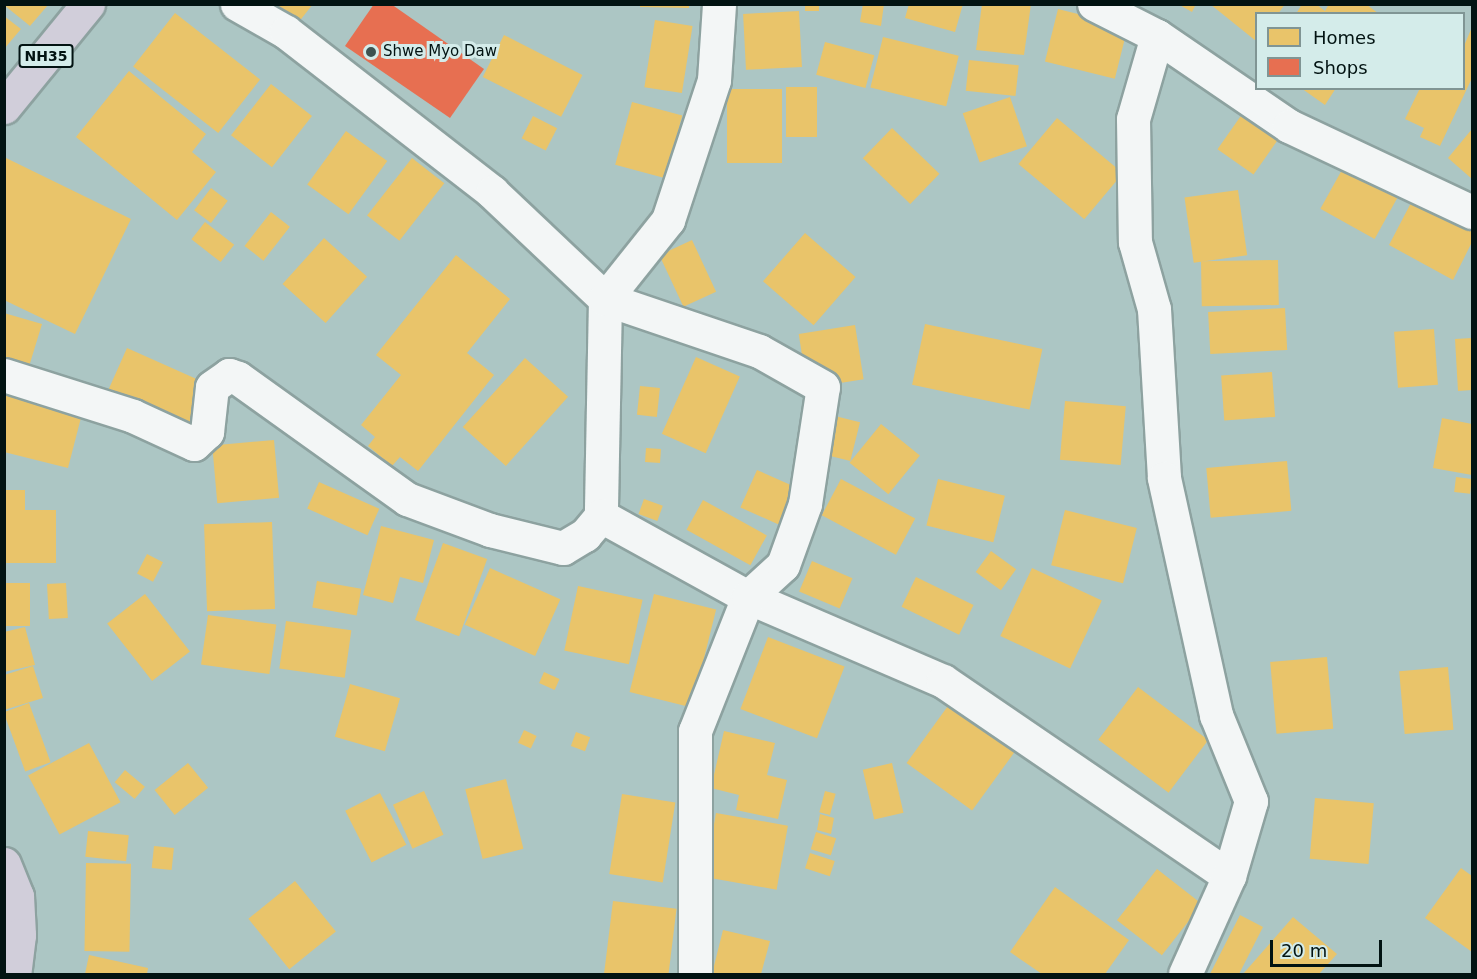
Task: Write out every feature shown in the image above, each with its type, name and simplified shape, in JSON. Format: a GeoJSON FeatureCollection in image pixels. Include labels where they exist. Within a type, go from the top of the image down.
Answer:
{"type":"FeatureCollection","features":[{"type":"Feature","properties":{"kind":"highway","name":"NH35"},"geometry":{"type":"LineString","coordinates":[[4,107],[88,4]]}},
{"type":"Feature","properties":{"kind":"highway"},"geometry":{"type":"LineString","coordinates":[[4,864],[17,896],[19,935],[14,975]]}},
{"type":"Feature","properties":{"kind":"street"},"geometry":{"type":"LineString","coordinates":[[237,4],[286,32],[492,192],[605,299],[759,351],[823,387],[805,504],[783,565],[748,597],[695,731],[695,975]]}},
{"type":"Feature","properties":{"kind":"street"},"geometry":{"type":"LineString","coordinates":[[4,375],[133,416],[194,444],[207,432],[212,387],[229,375],[238,378],[407,499],[490,530],[563,548],[585,535],[601,516],[605,299],[668,220],[714,80],[719,4]]}},
{"type":"Feature","properties":{"kind":"street"},"geometry":{"type":"LineString","coordinates":[[1094,4],[1157,36],[1289,126],[1473,212]]}},
{"type":"Feature","properties":{"kind":"street"},"geometry":{"type":"LineString","coordinates":[[1157,36],[1133,119],[1136,242],[1154,309],[1164,478],[1216,715],[1251,801],[1229,876],[1185,975]]}},
{"type":"Feature","properties":{"kind":"street"},"geometry":{"type":"LineString","coordinates":[[601,516],[748,597],[944,681],[1229,876]]}},
{"type":"Feature","properties":{"kind":"building: Homes"},"geometry":{"type":"Polygon","coordinates":[[[265,4],[313,4],[294,28],[265,4]]]}},
{"type":"Feature","properties":{"kind":"building: Homes"},"geometry":{"type":"Polygon","coordinates":[[[640,4],[689,4],[689,8],[640,7],[640,4]]]}},
{"type":"Feature","properties":{"kind":"building: Homes"},"geometry":{"type":"Polygon","coordinates":[[[805,4],[819,4],[819,11],[805,11],[805,4]]]}},
{"type":"Feature","properties":{"kind":"building: Homes"},"geometry":{"type":"Polygon","coordinates":[[[863,4],[884,4],[881,26],[860,22],[863,4]]]}},
{"type":"Feature","properties":{"kind":"building: Homes"},"geometry":{"type":"Polygon","coordinates":[[[909,4],[963,4],[955,32],[905,18],[909,4]]]}},
{"type":"Feature","properties":{"kind":"building: Homes"},"geometry":{"type":"Polygon","coordinates":[[[982,4],[1031,4],[1024,55],[976,50],[982,4]]]}},
{"type":"Feature","properties":{"kind":"building: Homes"},"geometry":{"type":"Polygon","coordinates":[[[1178,4],[1196,4],[1192,12],[1178,4]]]}},
{"type":"Feature","properties":{"kind":"building: Homes"},"geometry":{"type":"Polygon","coordinates":[[[1210,4],[1285,4],[1279,12],[1255,12],[1255,40],[1210,4]]]}},
{"type":"Feature","properties":{"kind":"building: Homes"},"geometry":{"type":"Polygon","coordinates":[[[1302,4],[1316,4],[1325,11],[1329,4],[1366,4],[1376,12],[1297,12],[1302,4]]]}},
{"type":"Feature","properties":{"kind":"building: Homes"},"geometry":{"type":"Polygon","coordinates":[[[4,5],[48,5],[30,26],[4,5]]]}},
{"type":"Feature","properties":{"kind":"building: Homes"},"geometry":{"type":"Polygon","coordinates":[[[1058,9],[1128,26],[1115,79],[1045,61],[1058,9]]]}},
{"type":"Feature","properties":{"kind":"building: Homes"},"geometry":{"type":"Polygon","coordinates":[[[799,11],[802,67],[746,70],[743,14],[799,11]]]}},
{"type":"Feature","properties":{"kind":"building: Homes"},"geometry":{"type":"Polygon","coordinates":[[[175,13],[260,79],[218,133],[133,67],[175,13]]]}},
{"type":"Feature","properties":{"kind":"building: Homes"},"geometry":{"type":"Polygon","coordinates":[[[4,16],[21,29],[4,49],[4,16]]]}},
{"type":"Feature","properties":{"kind":"building: Homes"},"geometry":{"type":"Polygon","coordinates":[[[655,20],[693,26],[682,93],[644,87],[655,20]]]}},
{"type":"Feature","properties":{"kind":"building: Homes"},"geometry":{"type":"Polygon","coordinates":[[[1472,27],[1472,78],[1440,146],[1420,137],[1424,128],[1405,119],[1419,90],[1465,90],[1465,44],[1472,27]]]}},
{"type":"Feature","properties":{"kind":"building: Homes"},"geometry":{"type":"Polygon","coordinates":[[[504,35],[582,75],[561,117],[483,77],[504,35]]]}},
{"type":"Feature","properties":{"kind":"building: Homes"},"geometry":{"type":"Polygon","coordinates":[[[883,37],[959,56],[946,106],[870,87],[883,37]]]}},
{"type":"Feature","properties":{"kind":"building: Homes"},"geometry":{"type":"Polygon","coordinates":[[[825,42],[874,55],[865,88],[816,75],[825,42]]]}},
{"type":"Feature","properties":{"kind":"building: Homes"},"geometry":{"type":"Polygon","coordinates":[[[969,60],[1019,65],[1015,96],[966,91],[969,60]]]}},
{"type":"Feature","properties":{"kind":"building: Homes"},"geometry":{"type":"Polygon","coordinates":[[[129,71],[206,134],[192,152],[216,172],[177,220],[76,137],[129,71]]]}},
{"type":"Feature","properties":{"kind":"building: Homes"},"geometry":{"type":"Polygon","coordinates":[[[271,84],[312,116],[272,167],[231,135],[271,84]]]}},
{"type":"Feature","properties":{"kind":"building: Homes"},"geometry":{"type":"Polygon","coordinates":[[[786,87],[817,87],[817,137],[786,137],[786,87]]]}},
{"type":"Feature","properties":{"kind":"building: Homes"},"geometry":{"type":"Polygon","coordinates":[[[727,89],[782,89],[782,163],[727,163],[727,89]]]}},
{"type":"Feature","properties":{"kind":"building: Homes"},"geometry":{"type":"Polygon","coordinates":[[[1304,90],[1335,90],[1325,105],[1304,90]]]}},
{"type":"Feature","properties":{"kind":"building: Homes"},"geometry":{"type":"Polygon","coordinates":[[[1010,97],[1027,146],[980,162],[963,113],[1010,97]]]}},
{"type":"Feature","properties":{"kind":"building: Homes"},"geometry":{"type":"Polygon","coordinates":[[[632,102],[682,115],[665,178],[615,165],[632,102]]]}},
{"type":"Feature","properties":{"kind":"building: Homes"},"geometry":{"type":"Polygon","coordinates":[[[1245,110],[1281,135],[1254,175],[1217,149],[1245,110]]]}},
{"type":"Feature","properties":{"kind":"building: Homes"},"geometry":{"type":"Polygon","coordinates":[[[533,116],[557,128],[546,151],[522,138],[533,116]]]}},
{"type":"Feature","properties":{"kind":"building: Homes"},"geometry":{"type":"Polygon","coordinates":[[[1057,118],[1123,173],[1084,219],[1018,164],[1057,118]]]}},
{"type":"Feature","properties":{"kind":"building: Homes"},"geometry":{"type":"Polygon","coordinates":[[[892,128],[939,174],[910,204],[863,158],[892,128]]]}},
{"type":"Feature","properties":{"kind":"building: Homes"},"geometry":{"type":"Polygon","coordinates":[[[1472,129],[1472,179],[1448,158],[1472,129]]]}},
{"type":"Feature","properties":{"kind":"building: Homes"},"geometry":{"type":"Polygon","coordinates":[[[346,131],[387,161],[348,214],[307,184],[346,131]]]}},
{"type":"Feature","properties":{"kind":"building: Homes"},"geometry":{"type":"Polygon","coordinates":[[[4,157],[131,219],[75,334],[4,300],[4,157]]]}},
{"type":"Feature","properties":{"kind":"building: Homes"},"geometry":{"type":"Polygon","coordinates":[[[412,158],[444,183],[399,241],[367,216],[412,158]]]}},
{"type":"Feature","properties":{"kind":"building: Homes"},"geometry":{"type":"Polygon","coordinates":[[[1348,159],[1402,189],[1375,239],[1320,209],[1348,159]]]}},
{"type":"Feature","properties":{"kind":"building: Homes"},"geometry":{"type":"Polygon","coordinates":[[[211,188],[228,201],[211,223],[194,210],[211,188]]]}},
{"type":"Feature","properties":{"kind":"building: Homes"},"geometry":{"type":"Polygon","coordinates":[[[1238,190],[1247,255],[1194,263],[1185,198],[1238,190]]]}},
{"type":"Feature","properties":{"kind":"building: Homes"},"geometry":{"type":"Polygon","coordinates":[[[1413,199],[1472,231],[1472,242],[1453,280],[1389,245],[1413,199]]]}},
{"type":"Feature","properties":{"kind":"building: Homes"},"geometry":{"type":"Polygon","coordinates":[[[271,212],[290,227],[263,261],[245,246],[271,212]]]}},
{"type":"Feature","properties":{"kind":"building: Homes"},"geometry":{"type":"Polygon","coordinates":[[[205,222],[234,245],[221,262],[191,239],[205,222]]]}},
{"type":"Feature","properties":{"kind":"building: Homes"},"geometry":{"type":"Polygon","coordinates":[[[805,233],[856,277],[814,325],[763,281],[805,233]]]}},
{"type":"Feature","properties":{"kind":"building: Homes"},"geometry":{"type":"Polygon","coordinates":[[[324,238],[367,277],[326,323],[283,284],[324,238]]]}},
{"type":"Feature","properties":{"kind":"building: Homes"},"geometry":{"type":"Polygon","coordinates":[[[692,240],[716,292],[683,307],[659,255],[692,240]]]}},
{"type":"Feature","properties":{"kind":"building: Homes"},"geometry":{"type":"Polygon","coordinates":[[[456,255],[510,299],[467,353],[494,375],[418,471],[400,457],[392,466],[368,446],[375,437],[361,425],[401,375],[376,355],[456,255]]]}},
{"type":"Feature","properties":{"kind":"building: Homes"},"geometry":{"type":"Polygon","coordinates":[[[1278,260],[1279,305],[1202,306],[1201,261],[1278,260]]]}},
{"type":"Feature","properties":{"kind":"building: Homes"},"geometry":{"type":"Polygon","coordinates":[[[1285,308],[1287,350],[1210,354],[1208,312],[1285,308]]]}},
{"type":"Feature","properties":{"kind":"building: Homes"},"geometry":{"type":"Polygon","coordinates":[[[4,313],[42,324],[27,373],[4,366],[4,313]]]}},
{"type":"Feature","properties":{"kind":"building: Homes"},"geometry":{"type":"Polygon","coordinates":[[[925,324],[1042,349],[1029,410],[912,385],[925,324]]]}},
{"type":"Feature","properties":{"kind":"building: Homes"},"geometry":{"type":"Polygon","coordinates":[[[855,325],[864,379],[807,388],[799,334],[855,325]]]}},
{"type":"Feature","properties":{"kind":"building: Homes"},"geometry":{"type":"Polygon","coordinates":[[[1434,329],[1438,385],[1398,388],[1394,332],[1434,329]]]}},
{"type":"Feature","properties":{"kind":"building: Homes"},"geometry":{"type":"Polygon","coordinates":[[[1472,338],[1472,390],[1458,391],[1455,339],[1472,338]]]}},
{"type":"Feature","properties":{"kind":"building: Homes"},"geometry":{"type":"Polygon","coordinates":[[[127,348],[208,384],[187,432],[106,396],[127,348]]]}},
{"type":"Feature","properties":{"kind":"building: Homes"},"geometry":{"type":"Polygon","coordinates":[[[696,357],[740,377],[706,453],[662,434],[696,357]]]}},
{"type":"Feature","properties":{"kind":"building: Homes"},"geometry":{"type":"Polygon","coordinates":[[[525,358],[568,397],[506,466],[463,427],[525,358]]]}},
{"type":"Feature","properties":{"kind":"building: Homes"},"geometry":{"type":"Polygon","coordinates":[[[1272,372],[1275,417],[1224,420],[1221,376],[1272,372]]]}},
{"type":"Feature","properties":{"kind":"building: Homes"},"geometry":{"type":"Polygon","coordinates":[[[4,386],[84,406],[68,468],[4,452],[4,386]]]}},
{"type":"Feature","properties":{"kind":"building: Homes"},"geometry":{"type":"Polygon","coordinates":[[[640,386],[660,388],[657,417],[637,415],[640,386]]]}},
{"type":"Feature","properties":{"kind":"building: Homes"},"geometry":{"type":"Polygon","coordinates":[[[1065,401],[1126,406],[1121,465],[1060,460],[1065,401]]]}},
{"type":"Feature","properties":{"kind":"building: Homes"},"geometry":{"type":"Polygon","coordinates":[[[827,414],[860,422],[850,461],[817,453],[827,414]]]}},
{"type":"Feature","properties":{"kind":"building: Homes"},"geometry":{"type":"Polygon","coordinates":[[[1442,418],[1472,424],[1472,475],[1433,468],[1442,418]]]}},
{"type":"Feature","properties":{"kind":"building: Homes"},"geometry":{"type":"Polygon","coordinates":[[[881,424],[920,455],[888,494],[850,463],[881,424]]]}},
{"type":"Feature","properties":{"kind":"building: Homes"},"geometry":{"type":"Polygon","coordinates":[[[274,440],[279,498],[217,503],[212,445],[274,440]]]}},
{"type":"Feature","properties":{"kind":"building: Homes"},"geometry":{"type":"Polygon","coordinates":[[[646,448],[661,449],[660,463],[645,462],[646,448]]]}},
{"type":"Feature","properties":{"kind":"building: Homes"},"geometry":{"type":"Polygon","coordinates":[[[1287,461],[1291,511],[1211,518],[1206,468],[1287,461]]]}},
{"type":"Feature","properties":{"kind":"building: Homes"},"geometry":{"type":"Polygon","coordinates":[[[757,470],[801,490],[784,527],[740,507],[757,470]]]}},
{"type":"Feature","properties":{"kind":"building: Homes"},"geometry":{"type":"Polygon","coordinates":[[[1456,477],[1472,479],[1470,494],[1454,492],[1456,477]]]}},
{"type":"Feature","properties":{"kind":"building: Homes"},"geometry":{"type":"Polygon","coordinates":[[[841,479],[915,518],[896,555],[822,515],[841,479]]]}},
{"type":"Feature","properties":{"kind":"building: Homes"},"geometry":{"type":"Polygon","coordinates":[[[938,479],[1005,496],[993,542],[926,526],[938,479]]]}},
{"type":"Feature","properties":{"kind":"building: Homes"},"geometry":{"type":"Polygon","coordinates":[[[319,482],[379,509],[367,535],[307,508],[319,482]]]}},
{"type":"Feature","properties":{"kind":"building: Homes"},"geometry":{"type":"Polygon","coordinates":[[[4,490],[25,490],[25,510],[56,510],[56,563],[4,563],[4,490]]]}},
{"type":"Feature","properties":{"kind":"building: Homes"},"geometry":{"type":"Polygon","coordinates":[[[644,499],[663,506],[657,521],[639,514],[644,499]]]}},
{"type":"Feature","properties":{"kind":"building: Homes"},"geometry":{"type":"Polygon","coordinates":[[[703,500],[767,535],[750,565],[687,530],[703,500]]]}},
{"type":"Feature","properties":{"kind":"building: Homes"},"geometry":{"type":"Polygon","coordinates":[[[1065,510],[1137,528],[1123,583],[1051,565],[1065,510]]]}},
{"type":"Feature","properties":{"kind":"building: Homes"},"geometry":{"type":"Polygon","coordinates":[[[272,522],[275,609],[207,611],[204,524],[272,522]]]}},
{"type":"Feature","properties":{"kind":"building: Homes"},"geometry":{"type":"Polygon","coordinates":[[[381,526],[434,540],[423,583],[400,577],[393,603],[363,595],[381,526]]]}},
{"type":"Feature","properties":{"kind":"building: Homes"},"geometry":{"type":"Polygon","coordinates":[[[443,543],[487,559],[459,636],[415,620],[443,543]]]}},
{"type":"Feature","properties":{"kind":"building: Homes"},"geometry":{"type":"Polygon","coordinates":[[[991,551],[1016,569],[1001,590],[976,572],[991,551]]]}},
{"type":"Feature","properties":{"kind":"building: Homes"},"geometry":{"type":"Polygon","coordinates":[[[147,554],[163,562],[153,582],[137,574],[147,554]]]}},
{"type":"Feature","properties":{"kind":"building: Homes"},"geometry":{"type":"Polygon","coordinates":[[[812,561],[853,578],[840,609],[799,591],[812,561]]]}},
{"type":"Feature","properties":{"kind":"building: Homes"},"geometry":{"type":"Polygon","coordinates":[[[490,568],[560,599],[535,656],[465,625],[490,568]]]}},
{"type":"Feature","properties":{"kind":"building: Homes"},"geometry":{"type":"Polygon","coordinates":[[[1032,568],[1102,601],[1070,669],[1000,636],[1032,568]]]}},
{"type":"Feature","properties":{"kind":"building: Homes"},"geometry":{"type":"Polygon","coordinates":[[[916,577],[974,605],[959,635],[902,607],[916,577]]]}},
{"type":"Feature","properties":{"kind":"building: Homes"},"geometry":{"type":"Polygon","coordinates":[[[317,581],[361,589],[357,615],[312,608],[317,581]]]}},
{"type":"Feature","properties":{"kind":"building: Homes"},"geometry":{"type":"Polygon","coordinates":[[[4,583],[30,583],[30,626],[4,626],[4,583]]]}},
{"type":"Feature","properties":{"kind":"building: Homes"},"geometry":{"type":"Polygon","coordinates":[[[66,583],[68,618],[49,619],[47,584],[66,583]]]}},
{"type":"Feature","properties":{"kind":"building: Homes"},"geometry":{"type":"Polygon","coordinates":[[[578,586],[643,600],[629,664],[564,651],[578,586]]]}},
{"type":"Feature","properties":{"kind":"building: Homes"},"geometry":{"type":"Polygon","coordinates":[[[145,594],[190,652],[152,681],[107,624],[145,594]]]}},
{"type":"Feature","properties":{"kind":"building: Homes"},"geometry":{"type":"Polygon","coordinates":[[[654,594],[716,609],[692,707],[630,692],[654,594]]]}},
{"type":"Feature","properties":{"kind":"building: Homes"},"geometry":{"type":"Polygon","coordinates":[[[208,615],[276,625],[269,674],[201,665],[208,615]]]}},
{"type":"Feature","properties":{"kind":"building: Homes"},"geometry":{"type":"Polygon","coordinates":[[[286,621],[351,630],[345,678],[279,669],[286,621]]]}},
{"type":"Feature","properties":{"kind":"building: Homes"},"geometry":{"type":"Polygon","coordinates":[[[25,627],[35,665],[4,672],[4,632],[25,627]]]}},
{"type":"Feature","properties":{"kind":"building: Homes"},"geometry":{"type":"Polygon","coordinates":[[[768,637],[845,666],[817,738],[740,709],[768,637]]]}},
{"type":"Feature","properties":{"kind":"building: Homes"},"geometry":{"type":"Polygon","coordinates":[[[1327,657],[1333,729],[1276,734],[1270,662],[1327,657]]]}},
{"type":"Feature","properties":{"kind":"building: Homes"},"geometry":{"type":"Polygon","coordinates":[[[33,666],[43,698],[4,710],[4,675],[33,666]]]}},
{"type":"Feature","properties":{"kind":"building: Homes"},"geometry":{"type":"Polygon","coordinates":[[[1448,667],[1453,730],[1405,734],[1399,671],[1448,667]]]}},
{"type":"Feature","properties":{"kind":"building: Homes"},"geometry":{"type":"Polygon","coordinates":[[[544,672],[560,679],[555,690],[539,683],[544,672]]]}},
{"type":"Feature","properties":{"kind":"building: Homes"},"geometry":{"type":"Polygon","coordinates":[[[350,684],[400,698],[385,751],[335,737],[350,684]]]}},
{"type":"Feature","properties":{"kind":"building: Homes"},"geometry":{"type":"Polygon","coordinates":[[[1138,687],[1208,740],[1169,793],[1098,740],[1138,687]]]}},
{"type":"Feature","properties":{"kind":"building: Homes"},"geometry":{"type":"Polygon","coordinates":[[[953,699],[1019,747],[972,811],[907,763],[953,699]]]}},
{"type":"Feature","properties":{"kind":"building: Homes"},"geometry":{"type":"Polygon","coordinates":[[[29,703],[51,762],[25,771],[4,712],[29,703]]]}},
{"type":"Feature","properties":{"kind":"building: Homes"},"geometry":{"type":"Polygon","coordinates":[[[524,730],[537,736],[531,749],[518,743],[524,730]]]}},
{"type":"Feature","properties":{"kind":"building: Homes"},"geometry":{"type":"Polygon","coordinates":[[[724,731],[775,743],[767,775],[787,780],[778,819],[736,810],[739,795],[711,788],[724,731]]]}},
{"type":"Feature","properties":{"kind":"building: Homes"},"geometry":{"type":"Polygon","coordinates":[[[576,732],[590,737],[585,751],[571,746],[576,732]]]}},
{"type":"Feature","properties":{"kind":"building: Homes"},"geometry":{"type":"Polygon","coordinates":[[[89,743],[120,802],[60,835],[28,775],[89,743]]]}},
{"type":"Feature","properties":{"kind":"building: Homes"},"geometry":{"type":"Polygon","coordinates":[[[188,763],[208,788],[175,815],[155,790],[188,763]]]}},
{"type":"Feature","properties":{"kind":"building: Homes"},"geometry":{"type":"Polygon","coordinates":[[[892,763],[903,813],[874,819],[863,770],[892,763]]]}},
{"type":"Feature","properties":{"kind":"building: Homes"},"geometry":{"type":"Polygon","coordinates":[[[125,770],[145,787],[135,799],[115,782],[125,770]]]}},
{"type":"Feature","properties":{"kind":"building: Homes"},"geometry":{"type":"Polygon","coordinates":[[[506,779],[523,849],[483,859],[465,789],[506,779]]]}},
{"type":"Feature","properties":{"kind":"building: Homes"},"geometry":{"type":"Polygon","coordinates":[[[424,791],[444,835],[412,849],[393,805],[424,791]]]}},
{"type":"Feature","properties":{"kind":"building: Homes"},"geometry":{"type":"Polygon","coordinates":[[[825,791],[836,794],[830,815],[819,812],[825,791]]]}},
{"type":"Feature","properties":{"kind":"building: Homes"},"geometry":{"type":"Polygon","coordinates":[[[380,793],[406,845],[372,862],[345,811],[380,793]]]}},
{"type":"Feature","properties":{"kind":"building: Homes"},"geometry":{"type":"Polygon","coordinates":[[[622,794],[675,802],[663,882],[609,874],[622,794]]]}},
{"type":"Feature","properties":{"kind":"building: Homes"},"geometry":{"type":"Polygon","coordinates":[[[1315,798],[1374,803],[1368,864],[1310,859],[1315,798]]]}},
{"type":"Feature","properties":{"kind":"building: Homes"},"geometry":{"type":"Polygon","coordinates":[[[716,813],[788,826],[777,890],[705,877],[716,813]]]}},
{"type":"Feature","properties":{"kind":"building: Homes"},"geometry":{"type":"Polygon","coordinates":[[[820,814],[834,818],[831,834],[817,830],[820,814]]]}},
{"type":"Feature","properties":{"kind":"building: Homes"},"geometry":{"type":"Polygon","coordinates":[[[88,831],[129,835],[126,861],[85,857],[88,831]]]}},
{"type":"Feature","properties":{"kind":"building: Homes"},"geometry":{"type":"Polygon","coordinates":[[[816,832],[836,838],[831,855],[811,849],[816,832]]]}},
{"type":"Feature","properties":{"kind":"building: Homes"},"geometry":{"type":"Polygon","coordinates":[[[154,846],[174,848],[172,870],[152,868],[154,846]]]}},
{"type":"Feature","properties":{"kind":"building: Homes"},"geometry":{"type":"Polygon","coordinates":[[[810,853],[835,861],[830,876],[805,868],[810,853]]]}},
{"type":"Feature","properties":{"kind":"building: Homes"},"geometry":{"type":"Polygon","coordinates":[[[86,863],[131,864],[129,952],[84,951],[86,863]]]}},
{"type":"Feature","properties":{"kind":"building: Homes"},"geometry":{"type":"Polygon","coordinates":[[[1461,868],[1472,876],[1472,952],[1425,918],[1461,868]]]}},
{"type":"Feature","properties":{"kind":"building: Homes"},"geometry":{"type":"Polygon","coordinates":[[[1157,869],[1202,904],[1162,955],[1117,920],[1157,869]]]}},
{"type":"Feature","properties":{"kind":"building: Homes"},"geometry":{"type":"Polygon","coordinates":[[[295,881],[336,932],[289,969],[248,919],[295,881]]]}},
{"type":"Feature","properties":{"kind":"building: Homes"},"geometry":{"type":"Polygon","coordinates":[[[1055,887],[1129,940],[1105,974],[1042,974],[1010,952],[1055,887]]]}},
{"type":"Feature","properties":{"kind":"building: Homes"},"geometry":{"type":"Polygon","coordinates":[[[613,901],[677,909],[669,974],[604,974],[613,901]]]}},
{"type":"Feature","properties":{"kind":"building: Homes"},"geometry":{"type":"Polygon","coordinates":[[[1240,915],[1263,927],[1239,974],[1210,974],[1240,915]]]}},
{"type":"Feature","properties":{"kind":"building: Homes"},"geometry":{"type":"Polygon","coordinates":[[[1293,917],[1337,954],[1319,974],[1243,974],[1293,917]]]}},
{"type":"Feature","properties":{"kind":"building: Homes"},"geometry":{"type":"Polygon","coordinates":[[[723,930],[770,941],[761,974],[712,974],[723,930]]]}},
{"type":"Feature","properties":{"kind":"building: Homes"},"geometry":{"type":"Polygon","coordinates":[[[89,955],[148,968],[147,974],[85,974],[89,955]]]}},
{"type":"Feature","properties":{"kind":"building: Shops"},"geometry":{"type":"Polygon","coordinates":[[[374,4],[391,4],[484,69],[450,118],[345,46],[374,4]]]}},
{"type":"Feature","properties":{"kind":"place","name":"Shwe Myo Daw"},"geometry":{"type":"Point","coordinates":[371,52]}}]}
